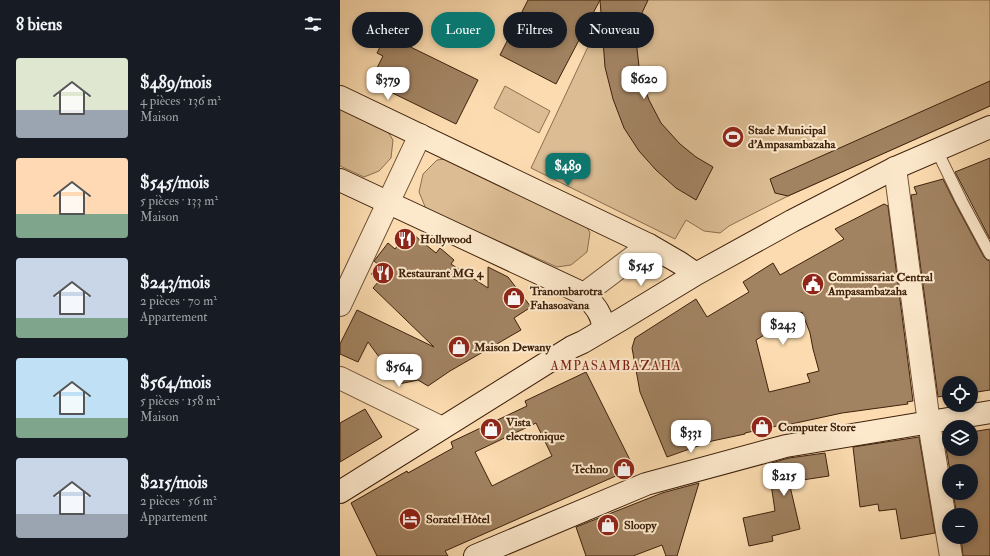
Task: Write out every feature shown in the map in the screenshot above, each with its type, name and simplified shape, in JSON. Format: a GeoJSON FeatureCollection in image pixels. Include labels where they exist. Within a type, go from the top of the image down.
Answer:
{"type":"FeatureCollection","features":[{"type":"Feature","properties":{"kind":"street"},"geometry":{"type":"LineString","coordinates":[[340,97],[650,245],[696,274]]}},
{"type":"Feature","properties":{"kind":"street"},"geometry":{"type":"LineString","coordinates":[[340,492],[572,347],[583,342],[696,274],[792,221],[895,168],[990,127]]}},
{"type":"Feature","properties":{"kind":"street"},"geometry":{"type":"LineString","coordinates":[[340,305],[420,135]]}},
{"type":"Feature","properties":{"kind":"street"},"geometry":{"type":"LineString","coordinates":[[895,168],[929,423],[950,556]]}},
{"type":"Feature","properties":{"kind":"street"},"geometry":{"type":"LineString","coordinates":[[340,180],[584,294],[595,306],[603,321],[603,330]]}},
{"type":"Feature","properties":{"kind":"street"},"geometry":{"type":"LineString","coordinates":[[584,294],[650,245]]}},
{"type":"Feature","properties":{"kind":"street"},"geometry":{"type":"LineString","coordinates":[[340,378],[442,428]]}},
{"type":"Feature","properties":{"kind":"street"},"geometry":{"type":"LineString","coordinates":[[475,556],[646,484],[786,446],[990,412]]}},
{"type":"Feature","properties":{"kind":"lane"},"geometry":{"type":"LineString","coordinates":[[936,150],[990,254]]}},
{"type":"Feature","properties":{"kind":"shaded area","name":"Stade Municipal d'Ampasambazaha"},"geometry":{"type":"Polygon","coordinates":[[[610,0],[990,0],[990,106],[788,196],[729,226],[720,233],[704,231],[686,220],[675,239],[531,168],[587,48],[654,48],[654,12],[604,12],[610,0]]]}},
{"type":"Feature","properties":{"kind":"shaded area"},"geometry":{"type":"Polygon","coordinates":[[[505,86],[550,111],[539,133],[494,108],[505,86]]]}},
{"type":"Feature","properties":{"kind":"shaded area"},"geometry":{"type":"Polygon","coordinates":[[[340,105],[385,127],[393,140],[391,158],[379,171],[364,177],[340,166],[340,105]]]}},
{"type":"Feature","properties":{"kind":"shaded area"},"geometry":{"type":"Polygon","coordinates":[[[453,158],[582,218],[590,233],[587,252],[571,265],[557,267],[426,209],[419,192],[423,174],[437,160],[453,158]]]}},
{"type":"Feature","properties":{"kind":"building"},"geometry":{"type":"Polygon","coordinates":[[[528,0],[600,0],[594,12],[575,12],[575,48],[556,84],[500,55],[504,48],[567,48],[567,12],[522,12],[528,0]]]}},
{"type":"Feature","properties":{"kind":"building"},"geometry":{"type":"Polygon","coordinates":[[[600,0],[648,0],[642,12],[601,12],[600,0]]]}},
{"type":"Feature","properties":{"kind":"building"},"geometry":{"type":"Polygon","coordinates":[[[380,48],[413,48],[478,80],[456,124],[370,82],[383,56],[377,53],[380,48]]]}},
{"type":"Feature","properties":{"kind":"building"},"geometry":{"type":"Polygon","coordinates":[[[604,48],[637,48],[640,75],[649,100],[661,123],[680,144],[696,157],[713,167],[696,200],[676,188],[656,170],[639,151],[624,128],[613,99],[605,67],[604,48]]]}},
{"type":"Feature","properties":{"kind":"building"},"geometry":{"type":"Polygon","coordinates":[[[990,81],[990,106],[788,196],[775,193],[770,179],[990,81]]]}},
{"type":"Feature","properties":{"kind":"building"},"geometry":{"type":"Polygon","coordinates":[[[990,158],[990,239],[955,172],[990,158]]]}},
{"type":"Feature","properties":{"kind":"building"},"geometry":{"type":"Polygon","coordinates":[[[943,179],[984,257],[990,261],[990,390],[978,392],[978,376],[942,376],[942,396],[938,397],[911,195],[917,194],[914,187],[943,179]]]}},
{"type":"Feature","properties":{"kind":"building"},"geometry":{"type":"Polygon","coordinates":[[[884,204],[888,206],[913,401],[907,402],[908,404],[842,413],[745,433],[712,441],[667,457],[640,392],[632,348],[635,338],[696,299],[707,317],[749,292],[743,282],[773,263],[780,275],[844,239],[835,229],[884,204]],[[802,312],[756,340],[769,392],[810,382],[807,374],[819,371],[810,333],[802,312]]]}},
{"type":"Feature","properties":{"kind":"building"},"geometry":{"type":"Polygon","coordinates":[[[409,231],[436,253],[440,248],[454,260],[451,264],[488,288],[488,267],[508,277],[531,307],[514,318],[521,330],[450,371],[428,386],[418,380],[399,384],[368,342],[358,362],[340,354],[340,344],[357,310],[434,347],[373,288],[379,281],[371,274],[379,265],[374,261],[388,243],[395,249],[409,231]]]}},
{"type":"Feature","properties":{"kind":"building"},"geometry":{"type":"Polygon","coordinates":[[[586,372],[634,468],[445,551],[448,556],[377,556],[351,503],[407,471],[408,473],[453,448],[451,442],[527,406],[525,401],[586,372]],[[536,423],[475,452],[492,486],[552,456],[536,423]]]}},
{"type":"Feature","properties":{"kind":"building"},"geometry":{"type":"Polygon","coordinates":[[[365,409],[382,437],[340,462],[340,423],[365,409]]]}},
{"type":"Feature","properties":{"kind":"building"},"geometry":{"type":"Polygon","coordinates":[[[990,429],[990,556],[963,556],[962,544],[978,544],[978,508],[956,508],[954,500],[978,500],[978,464],[949,464],[947,456],[978,456],[978,431],[990,429]]]}},
{"type":"Feature","properties":{"kind":"building"},"geometry":{"type":"Polygon","coordinates":[[[919,437],[935,533],[901,539],[896,509],[879,511],[878,504],[860,507],[853,447],[919,437]]]}},
{"type":"Feature","properties":{"kind":"building"},"geometry":{"type":"Polygon","coordinates":[[[825,453],[829,476],[789,482],[800,529],[772,536],[773,541],[749,546],[743,518],[775,511],[768,464],[789,458],[825,453]]]}},
{"type":"Feature","properties":{"kind":"building"},"geometry":{"type":"Polygon","coordinates":[[[699,483],[677,556],[666,556],[662,545],[633,556],[586,556],[576,527],[662,493],[699,483]]]}},
{"type":"Feature","properties":{"kind":"place","name":"Stade Municipal d'Ampasambazaha"},"geometry":{"type":"Point","coordinates":[733,137]}},
{"type":"Feature","properties":{"kind":"place","name":"Hollywood"},"geometry":{"type":"Point","coordinates":[405,239]}},
{"type":"Feature","properties":{"kind":"place","name":"Restaurant MG 4"},"geometry":{"type":"Point","coordinates":[383,273]}},
{"type":"Feature","properties":{"kind":"place","name":"Commissariat Central Ampasambazaha"},"geometry":{"type":"Point","coordinates":[813,284]}},
{"type":"Feature","properties":{"kind":"place","name":"Tranombarotra Fahasoavana"},"geometry":{"type":"Point","coordinates":[514,298]}},
{"type":"Feature","properties":{"kind":"place","name":"Maison Dewany"},"geometry":{"type":"Point","coordinates":[459,347]}},
{"type":"Feature","properties":{"kind":"place","name":"Computer Store"},"geometry":{"type":"Point","coordinates":[762,427]}},
{"type":"Feature","properties":{"kind":"place","name":"Vista electronique"},"geometry":{"type":"Point","coordinates":[491,429]}},
{"type":"Feature","properties":{"kind":"place","name":"Techno"},"geometry":{"type":"Point","coordinates":[624,469]}},
{"type":"Feature","properties":{"kind":"place","name":"Soratel Hôtel"},"geometry":{"type":"Point","coordinates":[410,519]}},
{"type":"Feature","properties":{"kind":"place","name":"Sloopy"},"geometry":{"type":"Point","coordinates":[608,525]}},
{"type":"Feature","properties":{"kind":"district","name":"AMPASAMBAZAHA"},"geometry":{"type":"Point","coordinates":[616,366]}}]}
